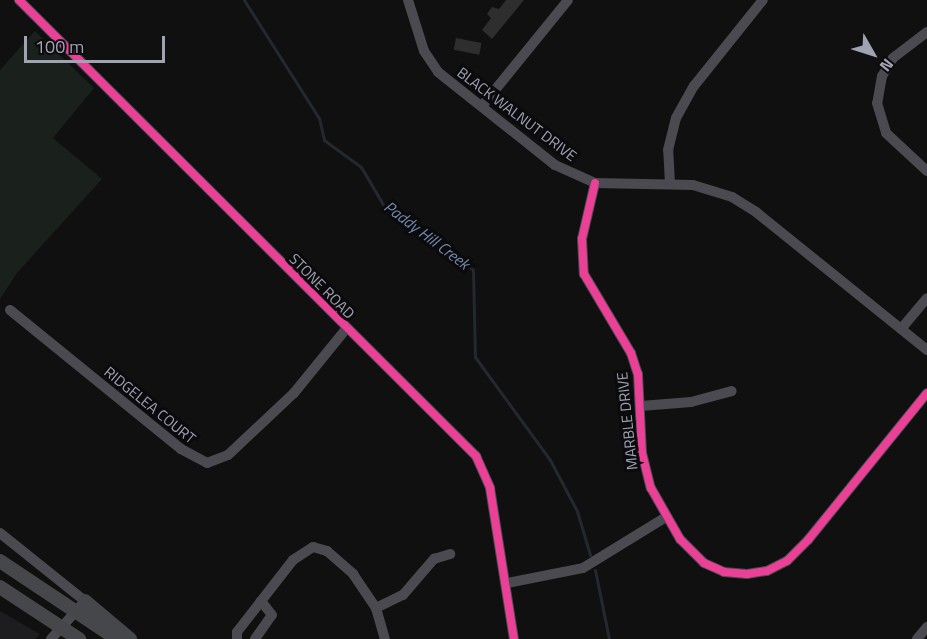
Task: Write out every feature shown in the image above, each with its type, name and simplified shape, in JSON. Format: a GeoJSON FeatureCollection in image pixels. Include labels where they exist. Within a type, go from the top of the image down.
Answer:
{"type":"FeatureCollection","features":[{"type":"Feature","properties":{"kind":"main road"},"geometry":{"type":"LineString","coordinates":[[0,561],[117,639]]}},
{"type":"Feature","properties":{"kind":"main road"},"geometry":{"type":"LineString","coordinates":[[0,587],[79,639]]}},
{"type":"Feature","properties":{"kind":"main road"},"geometry":{"type":"LineString","coordinates":[[85,601],[130,639]]}},
{"type":"Feature","properties":{"kind":"street","name":"BLACK WALNUT DRIVE"},"geometry":{"type":"LineString","coordinates":[[408,0],[430,63],[555,165],[595,183],[670,184],[716,190],[744,204],[927,350]]}},
{"type":"Feature","properties":{"kind":"street"},"geometry":{"type":"LineString","coordinates":[[482,106],[568,0]]}},
{"type":"Feature","properties":{"kind":"street"},"geometry":{"type":"LineString","coordinates":[[670,184],[668,150],[676,118],[694,86],[763,0]]}},
{"type":"Feature","properties":{"kind":"street","name":"STONE ROAD"},"geometry":{"type":"LineString","coordinates":[[22,1],[346,330],[476,456],[490,488],[514,639]]}},
{"type":"Feature","properties":{"kind":"street"},"geometry":{"type":"LineString","coordinates":[[927,32],[893,58],[882,76],[877,104],[886,133],[927,171]]}},
{"type":"Feature","properties":{"kind":"street","name":"MARBLE DRIVE"},"geometry":{"type":"LineString","coordinates":[[595,183],[582,239],[584,274],[631,353],[641,406],[645,469],[666,517],[687,548],[714,568],[747,574],[777,567],[808,540],[927,393]]}},
{"type":"Feature","properties":{"kind":"street"},"geometry":{"type":"LineString","coordinates":[[901,329],[927,298]]}},
{"type":"Feature","properties":{"kind":"street","name":"RIDGELEA COURT"},"geometry":{"type":"LineString","coordinates":[[10,310],[181,449],[207,463],[228,455],[294,393],[346,330]]}},
{"type":"Feature","properties":{"kind":"street"},"geometry":{"type":"LineString","coordinates":[[641,406],[691,402],[732,391]]}},
{"type":"Feature","properties":{"kind":"street"},"geometry":{"type":"LineString","coordinates":[[507,584],[582,568],[666,517]]}},
{"type":"Feature","properties":{"kind":"street"},"geometry":{"type":"LineString","coordinates":[[0,533],[85,601],[51,639]]}},
{"type":"Feature","properties":{"kind":"street"},"geometry":{"type":"LineString","coordinates":[[237,639],[237,632],[299,553],[313,547],[327,551],[344,564],[375,608],[385,639]]}},
{"type":"Feature","properties":{"kind":"street"},"geometry":{"type":"LineString","coordinates":[[375,608],[403,595],[434,559],[450,554]]}},
{"type":"Feature","properties":{"kind":"street"},"geometry":{"type":"LineString","coordinates":[[255,639],[272,615],[261,601]]}},
{"type":"Feature","properties":{"kind":"street"},"geometry":{"type":"LineString","coordinates":[[917,639],[927,627]]}},
{"type":"Feature","properties":{"kind":"shaded area"},"geometry":{"type":"Polygon","coordinates":[[[35,31],[94,88],[53,138],[102,179],[17,273],[0,299],[0,70],[35,31]]]}},
{"type":"Feature","properties":{"kind":"shaded area"},"geometry":{"type":"Polygon","coordinates":[[[0,611],[40,634],[35,639],[0,639],[0,611]]]}},
{"type":"Feature","properties":{"kind":"building"},"geometry":{"type":"Polygon","coordinates":[[[506,0],[524,0],[492,39],[482,30],[491,18],[487,14],[492,7],[499,9],[506,0]]]}},
{"type":"Feature","properties":{"kind":"building"},"geometry":{"type":"Polygon","coordinates":[[[456,38],[482,43],[479,55],[454,50],[456,38]]]}},
{"type":"Feature","properties":{"kind":"waterway","name":"Paddy Hill Creek"},"geometry":{"type":"LineString","coordinates":[[244,0],[319,118],[324,140],[361,167],[384,206],[453,250],[473,270],[475,357],[550,460],[577,511],[590,555]]}},
{"type":"Feature","properties":{"kind":"waterway","name":"Paddy Hill Creek"},"geometry":{"type":"LineString","coordinates":[[595,570],[609,639]]}},
{"type":"Feature","properties":{"kind":"cycle path"},"geometry":{"type":"LineString","coordinates":[[19,0],[476,456],[490,488],[514,639]]}},
{"type":"Feature","properties":{"kind":"cycle path"},"geometry":{"type":"LineString","coordinates":[[595,183],[582,239],[584,274],[631,353],[638,374],[642,453],[651,488],[680,539],[704,563],[724,572],[747,574],[767,571],[787,561],[808,540],[927,393]]}}]}
